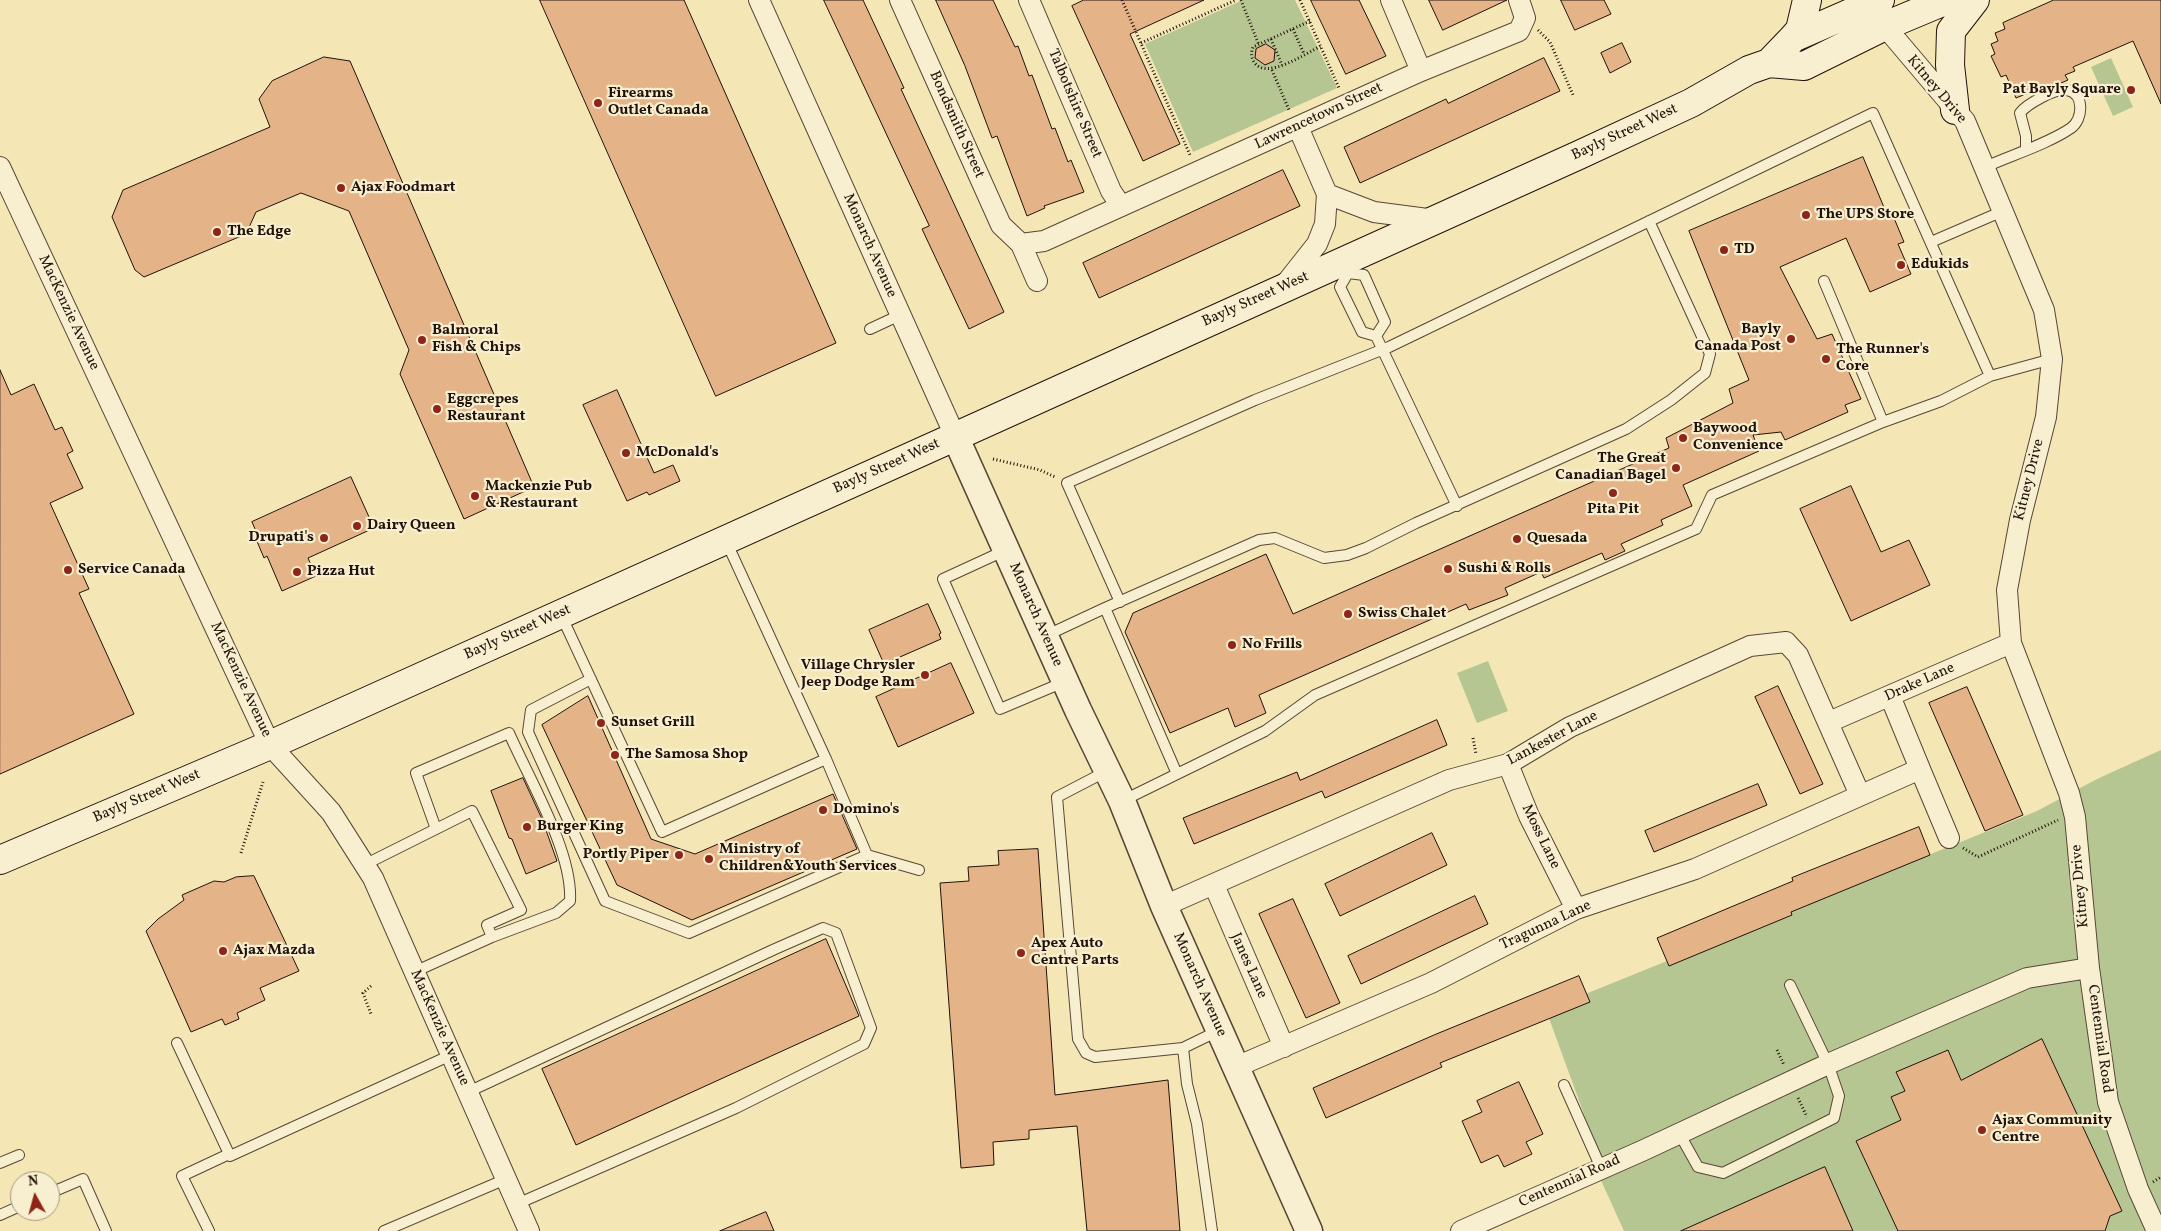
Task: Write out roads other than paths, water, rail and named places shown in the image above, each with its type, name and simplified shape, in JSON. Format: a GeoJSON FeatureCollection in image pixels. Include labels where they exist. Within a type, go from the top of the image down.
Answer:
{"type":"FeatureCollection","features":[{"type":"Feature","properties":{"kind":"main road"},"geometry":{"type":"LineString","coordinates":[[1793,38],[1800,30],[1807,0]]}},
{"type":"Feature","properties":{"kind":"main road","name":"Bayly Street West"},"geometry":{"type":"LineString","coordinates":[[1769,63],[1793,38],[1874,8],[1947,0]]}},
{"type":"Feature","properties":{"kind":"main road"},"geometry":{"type":"LineString","coordinates":[[1956,110],[1950,65],[1952,31],[1975,0]]}},
{"type":"Feature","properties":{"kind":"main road","name":"Bayly Street West"},"geometry":{"type":"LineString","coordinates":[[0,860],[270,745],[1282,288],[1345,267],[1435,220],[1691,102],[1749,70],[1769,63],[1804,66],[1874,8]]}},
{"type":"Feature","properties":{"kind":"street","name":"Monarch Avenue"},"geometry":{"type":"LineString","coordinates":[[759,0],[1065,681],[1122,801],[1164,906],[1309,1231]]}},
{"type":"Feature","properties":{"kind":"street","name":"Bondsmith Street"},"geometry":{"type":"LineString","coordinates":[[900,0],[1001,225],[1021,244],[1037,281]]}},
{"type":"Feature","properties":{"kind":"street","name":"Talbotshire Street"},"geometry":{"type":"LineString","coordinates":[[1029,0],[1111,191],[1121,206]]}},
{"type":"Feature","properties":{"kind":"street"},"geometry":{"type":"LineString","coordinates":[[1391,0],[1421,71]]}},
{"type":"Feature","properties":{"kind":"street","name":"Kitney Drive"},"geometry":{"type":"LineString","coordinates":[[1874,8],[1899,46],[1965,121],[1983,168],[2044,310],[2052,359],[2046,417],[2020,520],[2007,590],[2011,643],[2069,793],[2073,810],[2089,968]]}},
{"type":"Feature","properties":{"kind":"street","name":"Lawrencetown Street"},"geometry":{"type":"LineString","coordinates":[[1121,206],[1294,115],[1421,71],[1521,16]]}},
{"type":"Feature","properties":{"kind":"street"},"geometry":{"type":"LineString","coordinates":[[1282,288],[1317,244],[1325,224],[1328,194],[1294,115]]}},
{"type":"Feature","properties":{"kind":"street","name":"MacKenzie Avenue"},"geometry":{"type":"LineString","coordinates":[[0,166],[270,745],[331,812],[373,878],[529,1231]]}},
{"type":"Feature","properties":{"kind":"street"},"geometry":{"type":"LineString","coordinates":[[1328,194],[1374,212],[1435,220]]}},
{"type":"Feature","properties":{"kind":"street"},"geometry":{"type":"LineString","coordinates":[[1021,244],[1044,241],[1121,206]]}},
{"type":"Feature","properties":{"kind":"street","name":"Lankester Lane"},"geometry":{"type":"LineString","coordinates":[[1164,906],[1449,780],[1508,764],[1570,727],[1750,646],[1786,642],[1798,655],[1860,794]]}},
{"type":"Feature","properties":{"kind":"street","name":"Drake Lane"},"geometry":{"type":"LineString","coordinates":[[1829,722],[2011,643]]}},
{"type":"Feature","properties":{"kind":"street"},"geometry":{"type":"LineString","coordinates":[[1890,696],[1949,838]]}},
{"type":"Feature","properties":{"kind":"street","name":"Moss Lane"},"geometry":{"type":"LineString","coordinates":[[1508,764],[1529,816],[1576,909]]}},
{"type":"Feature","properties":{"kind":"street","name":"Tragunna Lane"},"geometry":{"type":"LineString","coordinates":[[1236,1067],[1431,983],[1576,909],[1695,869],[1860,794],[1920,769]]}},
{"type":"Feature","properties":{"kind":"street","name":"Janes Lane"},"geometry":{"type":"LineString","coordinates":[[1214,885],[1284,1047]]}},
{"type":"Feature","properties":{"kind":"street","name":"Centennial Road"},"geometry":{"type":"LineString","coordinates":[[1461,1231],[1828,1064],[2027,978],[2089,968],[2108,1102],[2138,1189],[2157,1231]]}},
{"type":"Feature","properties":{"kind":"lane"},"geometry":{"type":"LineString","coordinates":[[1983,168],[2026,149],[2072,127],[2079,119],[2080,114],[2079,101],[2074,93],[2067,90],[2059,91],[2027,105],[2020,113],[2026,136],[2026,149]]}},
{"type":"Feature","properties":{"kind":"lane"},"geometry":{"type":"LineString","coordinates":[[1120,602],[1068,483],[1255,400],[1383,349],[1873,113],[1990,376]]}},
{"type":"Feature","properties":{"kind":"lane"},"geometry":{"type":"LineString","coordinates":[[1931,242],[2003,211]]}},
{"type":"Feature","properties":{"kind":"lane"},"geometry":{"type":"LineString","coordinates":[[1045,636],[1259,540],[1275,538],[1324,558],[1347,555],[1626,429],[1671,400],[1705,373],[1710,354],[1649,221]]}},
{"type":"Feature","properties":{"kind":"lane"},"geometry":{"type":"LineString","coordinates":[[1376,336],[1385,322],[1364,275],[1345,267],[1340,286],[1362,332],[1376,336],[1383,349],[1457,506]]}},
{"type":"Feature","properties":{"kind":"lane"},"geometry":{"type":"LineString","coordinates":[[1824,281],[1883,422]]}},
{"type":"Feature","properties":{"kind":"lane"},"geometry":{"type":"LineString","coordinates":[[870,329],[900,315]]}},
{"type":"Feature","properties":{"kind":"lane"},"geometry":{"type":"LineString","coordinates":[[1122,801],[1265,732],[1315,695],[1696,529],[1712,495],[1883,422],[1941,400],[1990,376],[2052,359]]}},
{"type":"Feature","properties":{"kind":"lane"},"geometry":{"type":"LineString","coordinates":[[725,540],[826,759],[866,855]]}},
{"type":"Feature","properties":{"kind":"lane"},"geometry":{"type":"LineString","coordinates":[[1006,550],[943,579],[1000,709],[1065,681]]}},
{"type":"Feature","properties":{"kind":"lane"},"geometry":{"type":"LineString","coordinates":[[1105,608],[1177,774]]}},
{"type":"Feature","properties":{"kind":"lane"},"geometry":{"type":"LineString","coordinates":[[560,614],[662,832],[826,759]]}},
{"type":"Feature","properties":{"kind":"lane"},"geometry":{"type":"LineString","coordinates":[[591,679],[531,710],[528,732],[604,901],[689,933],[866,855],[918,870]]}},
{"type":"Feature","properties":{"kind":"lane"},"geometry":{"type":"LineString","coordinates":[[414,972],[492,937],[556,913],[570,902],[569,881],[558,841],[509,733],[416,773],[436,829]]}},
{"type":"Feature","properties":{"kind":"lane"},"geometry":{"type":"LineString","coordinates":[[1108,771],[1057,797],[1078,1039],[1086,1053],[1095,1057],[1183,1048],[1219,1030]]}},
{"type":"Feature","properties":{"kind":"lane"},"geometry":{"type":"LineString","coordinates":[[364,865],[472,811],[521,910],[487,925],[492,937]]}},
{"type":"Feature","properties":{"kind":"lane"},"geometry":{"type":"LineString","coordinates":[[468,1092],[823,928],[836,933],[871,1028],[864,1044],[736,1108],[517,1204]]}},
{"type":"Feature","properties":{"kind":"lane"},"geometry":{"type":"LineString","coordinates":[[1679,1133],[1698,1168],[1724,1173],[1834,1118],[1838,1096],[1828,1064],[1790,985]]}},
{"type":"Feature","properties":{"kind":"lane"},"geometry":{"type":"LineString","coordinates":[[177,1042],[229,1154]]}},
{"type":"Feature","properties":{"kind":"lane"},"geometry":{"type":"LineString","coordinates":[[1183,1048],[1187,1084],[1197,1124],[1212,1231]]}},
{"type":"Feature","properties":{"kind":"lane"},"geometry":{"type":"LineString","coordinates":[[210,1231],[182,1176],[451,1055]]}},
{"type":"Feature","properties":{"kind":"lane"},"geometry":{"type":"LineString","coordinates":[[1564,1085],[1601,1168]]}},
{"type":"Feature","properties":{"kind":"lane"},"geometry":{"type":"LineString","coordinates":[[0,1163],[19,1155]]}},
{"type":"Feature","properties":{"kind":"lane"},"geometry":{"type":"LineString","coordinates":[[60,1189],[83,1179],[106,1231]]}},
{"type":"Feature","properties":{"kind":"lane"},"geometry":{"type":"LineString","coordinates":[[384,1231],[506,1179]]}},
{"type":"Feature","properties":{"kind":"place","name":"Pat Bayly Square"},"geometry":{"type":"Point","coordinates":[2131,90]}},
{"type":"Feature","properties":{"kind":"place","name":"Firearms Outlet Canada"},"geometry":{"type":"Point","coordinates":[598,103]}},
{"type":"Feature","properties":{"kind":"place","name":"Ajax Foodmart"},"geometry":{"type":"Point","coordinates":[341,188]}},
{"type":"Feature","properties":{"kind":"place","name":"The UPS Store"},"geometry":{"type":"Point","coordinates":[1806,215]}},
{"type":"Feature","properties":{"kind":"place","name":"The Edge"},"geometry":{"type":"Point","coordinates":[217,232]}},
{"type":"Feature","properties":{"kind":"place","name":"TD"},"geometry":{"type":"Point","coordinates":[1724,250]}},
{"type":"Feature","properties":{"kind":"place","name":"Edukids"},"geometry":{"type":"Point","coordinates":[1901,265]}},
{"type":"Feature","properties":{"kind":"place","name":"Bayly Canada Post"},"geometry":{"type":"Point","coordinates":[1791,339]}},
{"type":"Feature","properties":{"kind":"place","name":"Balmoral Fish & Chips"},"geometry":{"type":"Point","coordinates":[422,340]}},
{"type":"Feature","properties":{"kind":"place","name":"The Runner's Core"},"geometry":{"type":"Point","coordinates":[1826,359]}},
{"type":"Feature","properties":{"kind":"place","name":"Eggcrepes Restaurant"},"geometry":{"type":"Point","coordinates":[437,409]}},
{"type":"Feature","properties":{"kind":"place","name":"Baywood Convenience"},"geometry":{"type":"Point","coordinates":[1683,438]}},
{"type":"Feature","properties":{"kind":"place","name":"McDonald's"},"geometry":{"type":"Point","coordinates":[626,453]}},
{"type":"Feature","properties":{"kind":"place","name":"The Great Canadian Bagel"},"geometry":{"type":"Point","coordinates":[1676,468]}},
{"type":"Feature","properties":{"kind":"place","name":"Pita Pit"},"geometry":{"type":"Point","coordinates":[1613,493]}},
{"type":"Feature","properties":{"kind":"place","name":"Mackenzie Pub & Restaurant"},"geometry":{"type":"Point","coordinates":[475,496]}},
{"type":"Feature","properties":{"kind":"place","name":"Dairy Queen"},"geometry":{"type":"Point","coordinates":[357,526]}},
{"type":"Feature","properties":{"kind":"place","name":"Drupati's"},"geometry":{"type":"Point","coordinates":[324,538]}},
{"type":"Feature","properties":{"kind":"place","name":"Quesada"},"geometry":{"type":"Point","coordinates":[1517,539]}},
{"type":"Feature","properties":{"kind":"place","name":"Sushi & Rolls"},"geometry":{"type":"Point","coordinates":[1448,569]}},
{"type":"Feature","properties":{"kind":"place","name":"Service Canada"},"geometry":{"type":"Point","coordinates":[68,570]}},
{"type":"Feature","properties":{"kind":"place","name":"Pizza Hut"},"geometry":{"type":"Point","coordinates":[297,572]}},
{"type":"Feature","properties":{"kind":"place","name":"Swiss Chalet"},"geometry":{"type":"Point","coordinates":[1348,614]}},
{"type":"Feature","properties":{"kind":"place","name":"No Frills"},"geometry":{"type":"Point","coordinates":[1232,645]}},
{"type":"Feature","properties":{"kind":"place","name":"Village Chrysler Jeep Dodge Ram"},"geometry":{"type":"Point","coordinates":[925,675]}},
{"type":"Feature","properties":{"kind":"place","name":"Sunset Grill"},"geometry":{"type":"Point","coordinates":[601,723]}},
{"type":"Feature","properties":{"kind":"place","name":"The Samosa Shop"},"geometry":{"type":"Point","coordinates":[615,755]}},
{"type":"Feature","properties":{"kind":"place","name":"Domino's"},"geometry":{"type":"Point","coordinates":[823,810]}},
{"type":"Feature","properties":{"kind":"place","name":"Burger King"},"geometry":{"type":"Point","coordinates":[527,827]}},
{"type":"Feature","properties":{"kind":"place","name":"Portly Piper"},"geometry":{"type":"Point","coordinates":[679,855]}},
{"type":"Feature","properties":{"kind":"place","name":"Ministry of Children&Youth Services"},"geometry":{"type":"Point","coordinates":[709,859]}},
{"type":"Feature","properties":{"kind":"place","name":"Ajax Mazda"},"geometry":{"type":"Point","coordinates":[223,951]}},
{"type":"Feature","properties":{"kind":"place","name":"Apex Auto Centre Parts"},"geometry":{"type":"Point","coordinates":[1021,953]}},
{"type":"Feature","properties":{"kind":"place","name":"Ajax Community Centre"},"geometry":{"type":"Point","coordinates":[1982,1130]}}]}
